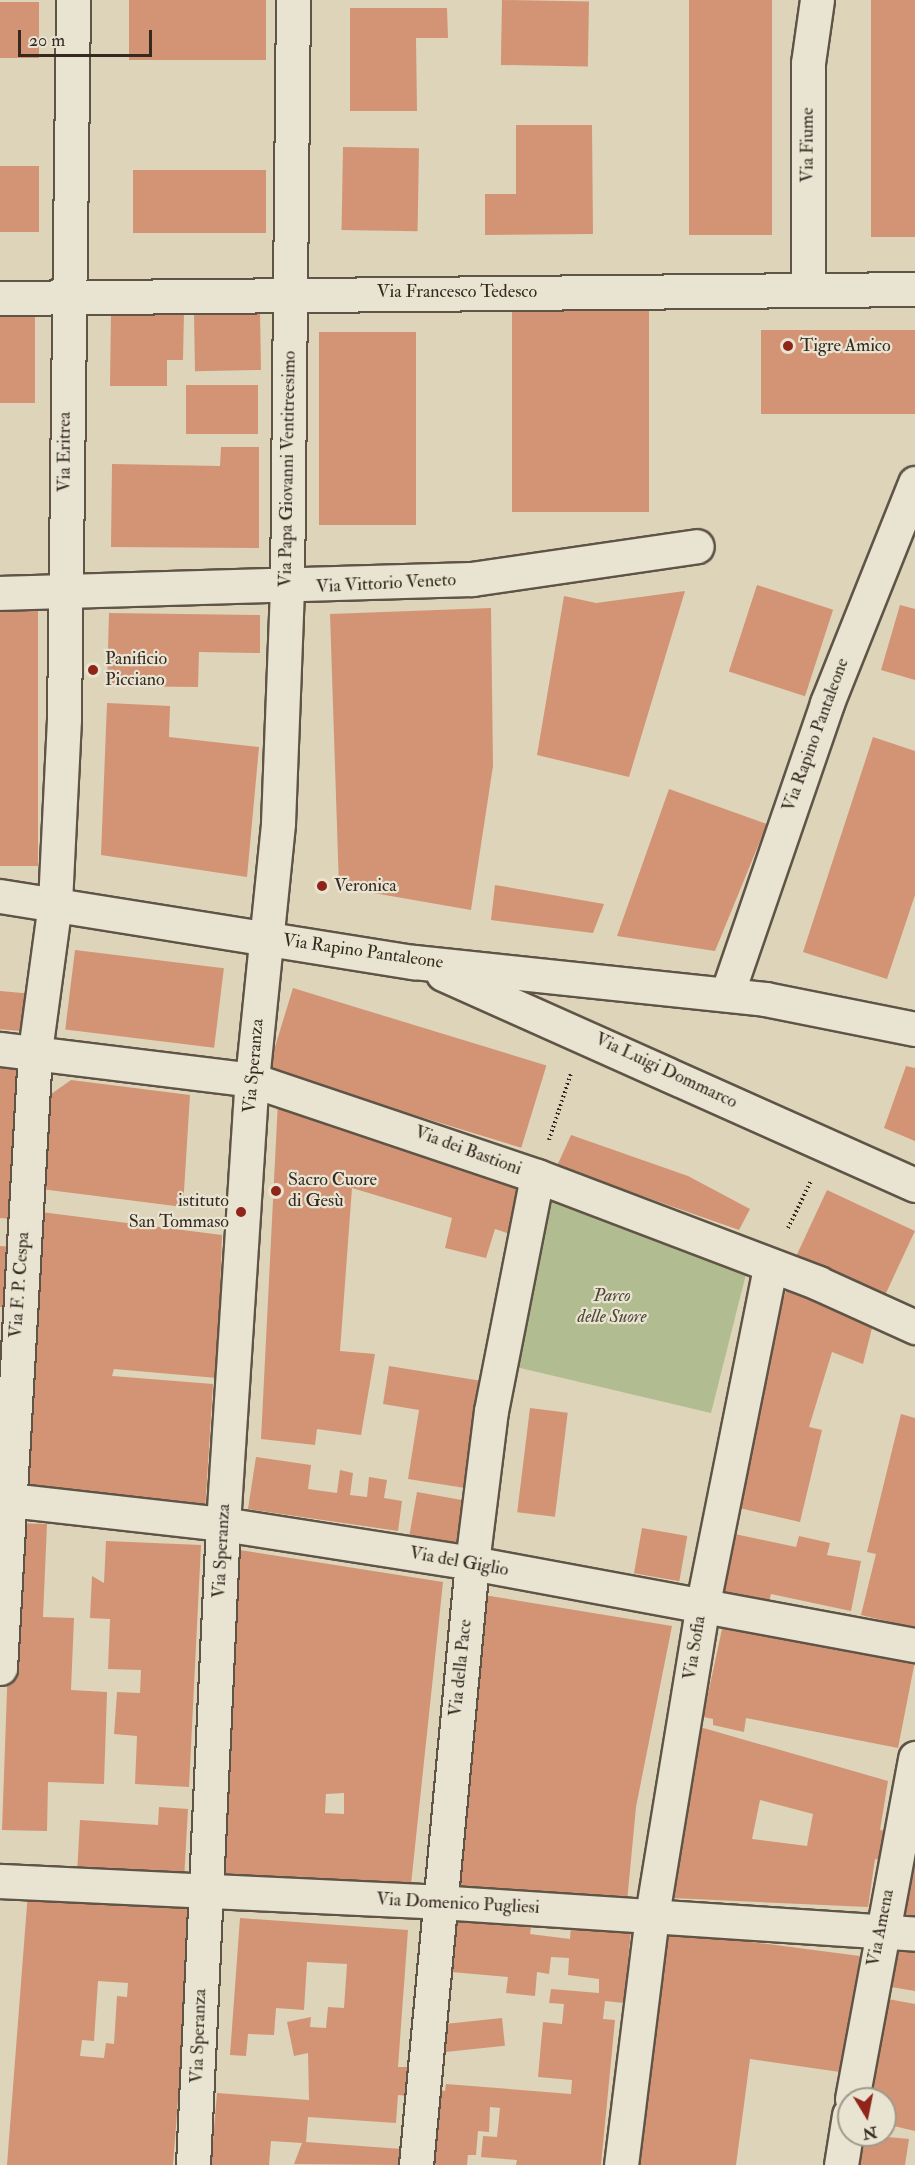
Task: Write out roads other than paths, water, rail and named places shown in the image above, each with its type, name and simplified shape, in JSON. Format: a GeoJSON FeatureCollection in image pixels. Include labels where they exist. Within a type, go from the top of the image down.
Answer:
{"type":"FeatureCollection","features":[{"type":"Feature","properties":{"kind":"street","name":"Via Eritrea"},"geometry":{"type":"LineString","coordinates":[[55,903],[65,592],[65,297],[73,0]]}},
{"type":"Feature","properties":{"kind":"street","name":"Via Papa Giovanni Ventitreesimo"},"geometry":{"type":"LineString","coordinates":[[265,938],[278,823],[287,589],[293,0]]}},
{"type":"Feature","properties":{"kind":"street","name":"Via Fiume"},"geometry":{"type":"LineString","coordinates":[[808,290],[808,63],[817,0]]}},
{"type":"Feature","properties":{"kind":"street","name":"Via Francesco Tedesco"},"geometry":{"type":"LineString","coordinates":[[0,298],[915,289]]}},
{"type":"Feature","properties":{"kind":"street","name":"Via Rapino Pantaleone"},"geometry":{"type":"LineString","coordinates":[[727,994],[827,702],[915,483]]}},
{"type":"Feature","properties":{"kind":"street","name":"Via Vittorio Veneto"},"geometry":{"type":"LineString","coordinates":[[0,593],[287,589],[546,572],[697,546]]}},
{"type":"Feature","properties":{"kind":"street","name":"Via Rapino Pantaleone"},"geometry":{"type":"LineString","coordinates":[[0,896],[414,962],[727,994],[915,1029]]}},
{"type":"Feature","properties":{"kind":"street","name":"Via F. P. Cespa"},"geometry":{"type":"LineString","coordinates":[[0,1668],[3,1499],[35,1052],[55,903]]}},
{"type":"Feature","properties":{"kind":"street","name":"Via Speranza"},"geometry":{"type":"LineString","coordinates":[[193,2165],[224,1524],[252,1080],[265,938]]}},
{"type":"Feature","properties":{"kind":"street","name":"Via Luigi Dommarco"},"geometry":{"type":"LineString","coordinates":[[414,962],[915,1185]]}},
{"type":"Feature","properties":{"kind":"street","name":"Via dei Bastioni"},"geometry":{"type":"LineString","coordinates":[[0,1049],[252,1080],[537,1176],[770,1266],[915,1327]]}},
{"type":"Feature","properties":{"kind":"street","name":"Via della Pace"},"geometry":{"type":"LineString","coordinates":[[416,2165],[438,1902],[471,1563],[490,1412],[537,1176]]}},
{"type":"Feature","properties":{"kind":"street","name":"Via Sofia"},"geometry":{"type":"LineString","coordinates":[[621,2165],[652,1915],[702,1608],[770,1266]]}},
{"type":"Feature","properties":{"kind":"street","name":"Via del Giglio"},"geometry":{"type":"LineString","coordinates":[[3,1499],[224,1524],[471,1563],[702,1608],[915,1645]]}},
{"type":"Feature","properties":{"kind":"street","name":"Via Amena"},"geometry":{"type":"LineString","coordinates":[[854,2087],[880,1930],[915,1758]]}},
{"type":"Feature","properties":{"kind":"street","name":"Via Domenico Pugliesi"},"geometry":{"type":"LineString","coordinates":[[0,1881],[438,1902],[915,1934]]}},
{"type":"Feature","properties":{"kind":"street"},"geometry":{"type":"LineString","coordinates":[[841,2165],[844,2147]]}},
{"type":"Feature","properties":{"kind":"place","name":"Tigre Amico"},"geometry":{"type":"Point","coordinates":[788,346]}},
{"type":"Feature","properties":{"kind":"place","name":"Panificio Picciano"},"geometry":{"type":"Point","coordinates":[93,670]}},
{"type":"Feature","properties":{"kind":"place","name":"Veronica"},"geometry":{"type":"Point","coordinates":[322,886]}},
{"type":"Feature","properties":{"kind":"place","name":"Sacro Cuore di Gesù"},"geometry":{"type":"Point","coordinates":[276,1191]}},
{"type":"Feature","properties":{"kind":"place","name":"istituto San Tommaso"},"geometry":{"type":"Point","coordinates":[241,1212]}},
{"type":"Feature","properties":{"kind":"park label","name":"Parco delle Suore"},"geometry":{"type":"Point","coordinates":[612,1307]}}]}
